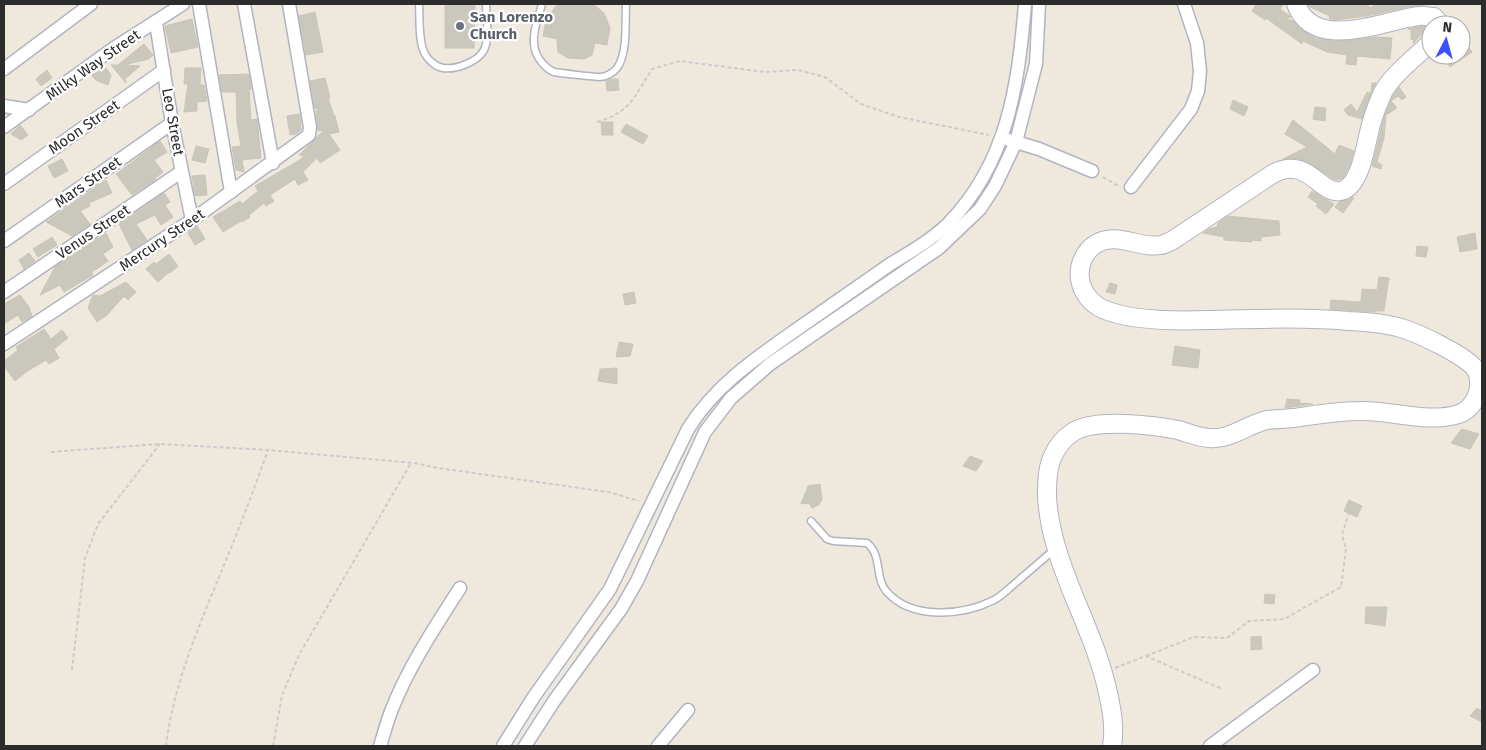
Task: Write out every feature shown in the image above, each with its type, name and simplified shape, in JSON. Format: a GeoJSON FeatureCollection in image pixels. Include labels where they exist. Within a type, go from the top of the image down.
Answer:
{"type":"FeatureCollection","features":[{"type":"Feature","properties":{"kind":"main road"},"geometry":{"type":"LineString","coordinates":[[1296,4],[1298,10],[1319,28],[1331,30],[1362,28],[1421,16]]}},
{"type":"Feature","properties":{"kind":"main road"},"geometry":{"type":"LineString","coordinates":[[1112,746],[1113,722],[1104,672],[1057,548],[1048,508],[1047,478],[1050,462],[1063,441],[1074,432],[1088,426],[1151,426],[1208,438],[1222,438],[1250,425],[1268,420],[1358,411],[1431,418],[1463,413],[1470,408],[1480,388],[1480,380],[1476,370],[1468,361],[1440,344],[1405,329],[1381,323],[1326,319],[1185,321],[1144,318],[1112,312],[1093,304],[1087,296],[1080,282],[1084,258],[1087,252],[1098,243],[1107,240],[1120,239],[1162,245],[1173,240],[1280,169],[1299,169],[1329,189],[1336,191],[1345,189],[1356,178],[1372,122],[1384,91],[1393,79],[1421,52]]}},
{"type":"Feature","properties":{"kind":"street"},"geometry":{"type":"LineString","coordinates":[[4,69],[91,4]]}},
{"type":"Feature","properties":{"kind":"street","name":"Milky Way Street"},"geometry":{"type":"LineString","coordinates":[[4,127],[114,48],[184,4]]}},
{"type":"Feature","properties":{"kind":"street"},"geometry":{"type":"LineString","coordinates":[[198,4],[231,192]]}},
{"type":"Feature","properties":{"kind":"street"},"geometry":{"type":"LineString","coordinates":[[244,4],[273,163]]}},
{"type":"Feature","properties":{"kind":"street","name":"Mercury Street"},"geometry":{"type":"LineString","coordinates":[[4,344],[192,220],[307,138],[310,127],[289,4]]}},
{"type":"Feature","properties":{"kind":"street"},"geometry":{"type":"LineString","coordinates":[[503,746],[533,698],[610,589],[688,429],[699,412],[727,382],[762,354],[893,263],[928,241],[948,223],[982,181],[995,157],[1014,92],[1025,4]]}},
{"type":"Feature","properties":{"kind":"street"},"geometry":{"type":"LineString","coordinates":[[525,746],[554,701],[621,609],[637,581],[705,432],[732,398],[770,364],[903,275],[939,248],[980,208],[995,186],[1016,142],[1036,64],[1039,4]]}},
{"type":"Feature","properties":{"kind":"street"},"geometry":{"type":"LineString","coordinates":[[1132,187],[1191,108],[1198,91],[1200,71],[1197,43],[1184,4]]}},
{"type":"Feature","properties":{"kind":"street","name":"Leo Street"},"geometry":{"type":"LineString","coordinates":[[156,23],[172,124],[192,220]]}},
{"type":"Feature","properties":{"kind":"street","name":"Moon Street"},"geometry":{"type":"LineString","coordinates":[[4,184],[164,70]]}},
{"type":"Feature","properties":{"kind":"street"},"geometry":{"type":"LineString","coordinates":[[4,106],[29,110]]}},
{"type":"Feature","properties":{"kind":"street","name":"Mars Street"},"geometry":{"type":"LineString","coordinates":[[4,241],[172,124]]}},
{"type":"Feature","properties":{"kind":"street"},"geometry":{"type":"LineString","coordinates":[[1002,137],[1039,149],[1092,171]]}},
{"type":"Feature","properties":{"kind":"street","name":"Venus Street"},"geometry":{"type":"LineString","coordinates":[[4,292],[181,172]]}},
{"type":"Feature","properties":{"kind":"street"},"geometry":{"type":"LineString","coordinates":[[893,263],[903,275]]}},
{"type":"Feature","properties":{"kind":"street"},"geometry":{"type":"LineString","coordinates":[[762,354],[770,364]]}},
{"type":"Feature","properties":{"kind":"street"},"geometry":{"type":"LineString","coordinates":[[650,505],[670,510]]}},
{"type":"Feature","properties":{"kind":"street"},"geometry":{"type":"LineString","coordinates":[[380,746],[392,709],[407,678],[431,634],[460,588]]}},
{"type":"Feature","properties":{"kind":"street"},"geometry":{"type":"LineString","coordinates":[[1210,746],[1313,670]]}},
{"type":"Feature","properties":{"kind":"street"},"geometry":{"type":"LineString","coordinates":[[658,746],[688,710]]}},
{"type":"Feature","properties":{"kind":"lane"},"geometry":{"type":"LineString","coordinates":[[419,4],[423,51],[431,61],[442,68],[468,63],[481,54],[486,43],[486,4]]}},
{"type":"Feature","properties":{"kind":"lane"},"geometry":{"type":"LineString","coordinates":[[542,4],[533,43],[536,54],[543,64],[553,72],[601,77],[616,69],[621,60],[626,4]]}},
{"type":"Feature","properties":{"kind":"lane"},"geometry":{"type":"LineString","coordinates":[[812,521],[827,539],[867,544],[872,547],[876,554],[880,580],[884,590],[894,600],[904,606],[926,611],[968,610],[995,600],[1057,548]]}},
{"type":"Feature","properties":{"kind":"path"},"geometry":{"type":"LineString","coordinates":[[598,122],[614,117],[627,108],[652,69],[680,61],[765,72],[798,70],[825,77],[861,104],[899,117],[1002,137]]}},
{"type":"Feature","properties":{"kind":"path"},"geometry":{"type":"LineString","coordinates":[[1092,171],[1117,186],[1124,188],[1132,187]]}},
{"type":"Feature","properties":{"kind":"path"},"geometry":{"type":"LineString","coordinates":[[51,452],[160,444],[268,450],[411,462],[608,492],[650,505]]}},
{"type":"Feature","properties":{"kind":"path"},"geometry":{"type":"LineString","coordinates":[[72,670],[84,558],[98,524],[160,444]]}},
{"type":"Feature","properties":{"kind":"path"},"geometry":{"type":"LineString","coordinates":[[166,746],[168,727],[192,642],[243,520],[268,450]]}},
{"type":"Feature","properties":{"kind":"path"},"geometry":{"type":"LineString","coordinates":[[272,746],[282,695],[299,655],[411,462]]}},
{"type":"Feature","properties":{"kind":"path"},"geometry":{"type":"LineString","coordinates":[[1104,672],[1194,637],[1227,638],[1249,621],[1284,619],[1341,586],[1346,549],[1342,535],[1349,513]]}},
{"type":"Feature","properties":{"kind":"path"},"geometry":{"type":"LineString","coordinates":[[1146,656],[1222,689]]}},
{"type":"Feature","properties":{"kind":"building","name":"San Lorenzo Church"},"geometry":{"type":"Polygon","coordinates":[[[445,4],[475,4],[474,48],[445,48],[445,4]]]}},
{"type":"Feature","properties":{"kind":"building"},"geometry":{"type":"Polygon","coordinates":[[[561,4],[593,4],[604,13],[610,28],[607,45],[595,43],[592,55],[584,59],[568,58],[558,52],[557,39],[543,36],[546,20],[556,6],[561,4]]]}},
{"type":"Feature","properties":{"kind":"building"},"geometry":{"type":"Polygon","coordinates":[[[1256,4],[1283,4],[1280,9],[1291,17],[1286,18],[1295,22],[1299,28],[1316,38],[1334,41],[1375,37],[1392,38],[1390,59],[1357,56],[1356,65],[1346,64],[1347,55],[1327,52],[1303,41],[1302,44],[1266,18],[1265,20],[1252,11],[1256,4]]]}},
{"type":"Feature","properties":{"kind":"building"},"geometry":{"type":"Polygon","coordinates":[[[1308,4],[1368,4],[1369,8],[1378,4],[1425,5],[1335,20],[1310,7],[1308,4]]]}},
{"type":"Feature","properties":{"kind":"building"},"geometry":{"type":"Polygon","coordinates":[[[315,12],[323,52],[306,55],[299,16],[315,12]]]}},
{"type":"Feature","properties":{"kind":"building"},"geometry":{"type":"Polygon","coordinates":[[[192,19],[198,47],[171,53],[165,26],[192,19]]]}},
{"type":"Feature","properties":{"kind":"building"},"geometry":{"type":"Polygon","coordinates":[[[1421,26],[1421,35],[1413,44],[1414,40],[1411,39],[1411,30],[1408,29],[1421,26]]]}},
{"type":"Feature","properties":{"kind":"building"},"geometry":{"type":"Polygon","coordinates":[[[144,44],[153,55],[149,59],[124,65],[140,66],[125,79],[126,83],[111,65],[118,65],[144,44]]]}},
{"type":"Feature","properties":{"kind":"building"},"geometry":{"type":"Polygon","coordinates":[[[106,68],[111,75],[108,85],[97,81],[91,75],[106,68]]]}},
{"type":"Feature","properties":{"kind":"building"},"geometry":{"type":"Polygon","coordinates":[[[185,68],[201,68],[200,85],[204,85],[207,101],[197,102],[197,111],[184,112],[188,84],[184,84],[185,68]]]}},
{"type":"Feature","properties":{"kind":"building"},"geometry":{"type":"Polygon","coordinates":[[[47,70],[52,78],[41,86],[36,79],[47,70]]]}},
{"type":"Feature","properties":{"kind":"building"},"geometry":{"type":"Polygon","coordinates":[[[249,74],[251,120],[257,119],[261,158],[242,160],[244,172],[236,170],[232,147],[241,146],[237,122],[236,92],[222,92],[219,75],[249,74]]]}},
{"type":"Feature","properties":{"kind":"building"},"geometry":{"type":"Polygon","coordinates":[[[325,78],[330,98],[328,98],[339,132],[329,134],[340,150],[320,163],[317,158],[303,172],[308,180],[298,185],[295,179],[270,195],[274,201],[266,206],[264,203],[249,215],[250,217],[223,232],[213,217],[240,201],[242,204],[258,191],[255,186],[303,158],[302,155],[299,155],[324,130],[318,131],[316,111],[319,111],[315,108],[310,81],[325,78]]]}},
{"type":"Feature","properties":{"kind":"building"},"geometry":{"type":"Polygon","coordinates":[[[618,79],[619,90],[607,91],[606,81],[618,79]]]}},
{"type":"Feature","properties":{"kind":"building"},"geometry":{"type":"Polygon","coordinates":[[[1372,83],[1376,83],[1362,119],[1348,115],[1344,110],[1351,104],[1357,112],[1367,92],[1371,93],[1372,83]]]}},
{"type":"Feature","properties":{"kind":"building"},"geometry":{"type":"Polygon","coordinates":[[[1399,87],[1406,97],[1402,100],[1398,96],[1391,101],[1397,108],[1386,115],[1384,138],[1377,162],[1382,165],[1381,169],[1372,166],[1384,117],[1392,97],[1399,87]]]}},
{"type":"Feature","properties":{"kind":"building"},"geometry":{"type":"Polygon","coordinates":[[[1233,100],[1248,107],[1244,116],[1230,109],[1233,100]]]}},
{"type":"Feature","properties":{"kind":"building"},"geometry":{"type":"Polygon","coordinates":[[[1315,107],[1326,108],[1325,121],[1313,119],[1315,107]]]}},
{"type":"Feature","properties":{"kind":"building"},"geometry":{"type":"Polygon","coordinates":[[[300,114],[301,130],[296,134],[290,135],[287,116],[300,114]]]}},
{"type":"Feature","properties":{"kind":"building"},"geometry":{"type":"Polygon","coordinates":[[[1293,120],[1335,154],[1339,145],[1354,151],[1350,165],[1343,178],[1333,179],[1310,163],[1299,159],[1283,159],[1307,147],[1285,134],[1293,120]]]}},
{"type":"Feature","properties":{"kind":"building"},"geometry":{"type":"Polygon","coordinates":[[[601,122],[613,122],[613,135],[602,135],[601,122]]]}},
{"type":"Feature","properties":{"kind":"building"},"geometry":{"type":"Polygon","coordinates":[[[626,124],[648,136],[643,144],[621,132],[626,124]]]}},
{"type":"Feature","properties":{"kind":"building"},"geometry":{"type":"Polygon","coordinates":[[[20,125],[28,135],[21,140],[11,134],[20,125]]]}},
{"type":"Feature","properties":{"kind":"building"},"geometry":{"type":"Polygon","coordinates":[[[160,141],[167,152],[154,160],[163,172],[155,180],[132,195],[116,174],[160,141]]]}},
{"type":"Feature","properties":{"kind":"building"},"geometry":{"type":"Polygon","coordinates":[[[196,146],[209,149],[205,163],[192,160],[196,146]]]}},
{"type":"Feature","properties":{"kind":"building"},"geometry":{"type":"Polygon","coordinates":[[[62,159],[68,171],[54,178],[48,166],[62,159]]]}},
{"type":"Feature","properties":{"kind":"building"},"geometry":{"type":"Polygon","coordinates":[[[205,175],[207,195],[195,196],[192,176],[205,175]]]}},
{"type":"Feature","properties":{"kind":"building"},"geometry":{"type":"Polygon","coordinates":[[[106,180],[112,193],[89,203],[90,206],[80,211],[90,224],[72,236],[46,222],[106,180]]]}},
{"type":"Feature","properties":{"kind":"building"},"geometry":{"type":"Polygon","coordinates":[[[1312,191],[1334,204],[1326,214],[1316,206],[1318,204],[1308,197],[1312,191]]]}},
{"type":"Feature","properties":{"kind":"building"},"geometry":{"type":"Polygon","coordinates":[[[164,193],[170,202],[165,205],[173,217],[161,225],[155,215],[136,224],[147,240],[132,250],[119,224],[164,193]]]}},
{"type":"Feature","properties":{"kind":"building"},"geometry":{"type":"Polygon","coordinates":[[[1354,198],[1343,213],[1335,207],[1339,202],[1354,198]]]}},
{"type":"Feature","properties":{"kind":"building"},"geometry":{"type":"Polygon","coordinates":[[[1228,216],[1279,221],[1280,235],[1261,237],[1261,241],[1252,240],[1252,242],[1224,240],[1224,237],[1203,233],[1217,227],[1218,223],[1228,216]]]}},
{"type":"Feature","properties":{"kind":"building"},"geometry":{"type":"Polygon","coordinates":[[[197,226],[205,239],[195,245],[188,233],[197,226]]]}},
{"type":"Feature","properties":{"kind":"building"},"geometry":{"type":"Polygon","coordinates":[[[106,233],[113,247],[103,254],[108,261],[92,272],[93,275],[64,292],[60,285],[40,295],[55,267],[106,233]]]}},
{"type":"Feature","properties":{"kind":"building"},"geometry":{"type":"Polygon","coordinates":[[[1475,233],[1477,249],[1460,252],[1457,237],[1475,233]]]}},
{"type":"Feature","properties":{"kind":"building"},"geometry":{"type":"Polygon","coordinates":[[[52,237],[57,245],[38,257],[33,249],[52,237]]]}},
{"type":"Feature","properties":{"kind":"building"},"geometry":{"type":"Polygon","coordinates":[[[1417,246],[1428,247],[1426,257],[1416,256],[1417,246]]]}},
{"type":"Feature","properties":{"kind":"building"},"geometry":{"type":"Polygon","coordinates":[[[29,253],[35,261],[24,269],[19,260],[29,253]]]}},
{"type":"Feature","properties":{"kind":"building"},"geometry":{"type":"Polygon","coordinates":[[[169,254],[178,266],[158,282],[146,269],[169,254]]]}},
{"type":"Feature","properties":{"kind":"building"},"geometry":{"type":"Polygon","coordinates":[[[1379,277],[1389,278],[1384,311],[1330,309],[1331,300],[1361,302],[1362,289],[1377,290],[1379,277]]]}},
{"type":"Feature","properties":{"kind":"building"},"geometry":{"type":"Polygon","coordinates":[[[126,282],[136,292],[128,300],[124,296],[106,316],[97,322],[88,308],[93,295],[100,296],[126,282]]]}},
{"type":"Feature","properties":{"kind":"building"},"geometry":{"type":"Polygon","coordinates":[[[1110,283],[1117,285],[1115,294],[1106,292],[1110,283]]]}},
{"type":"Feature","properties":{"kind":"building"},"geometry":{"type":"Polygon","coordinates":[[[634,292],[636,303],[625,305],[623,294],[634,292]]]}},
{"type":"Feature","properties":{"kind":"building"},"geometry":{"type":"Polygon","coordinates":[[[20,295],[29,307],[32,316],[22,322],[18,315],[4,324],[4,304],[20,295]]]}},
{"type":"Feature","properties":{"kind":"building"},"geometry":{"type":"Polygon","coordinates":[[[44,329],[51,339],[62,330],[68,338],[54,349],[59,358],[49,364],[46,360],[15,381],[4,366],[4,361],[18,350],[16,347],[44,329]]]}},
{"type":"Feature","properties":{"kind":"building"},"geometry":{"type":"Polygon","coordinates":[[[619,342],[633,344],[630,356],[616,357],[619,342]]]}},
{"type":"Feature","properties":{"kind":"building"},"geometry":{"type":"Polygon","coordinates":[[[1175,346],[1200,350],[1198,368],[1172,365],[1175,346]]]}},
{"type":"Feature","properties":{"kind":"building"},"geometry":{"type":"Polygon","coordinates":[[[617,368],[617,384],[598,381],[600,369],[617,368]]]}},
{"type":"Feature","properties":{"kind":"building"},"geometry":{"type":"Polygon","coordinates":[[[1287,399],[1300,400],[1299,403],[1313,404],[1285,408],[1287,399]]]}},
{"type":"Feature","properties":{"kind":"building"},"geometry":{"type":"Polygon","coordinates":[[[1462,429],[1479,434],[1470,449],[1451,443],[1462,429]]]}},
{"type":"Feature","properties":{"kind":"building"},"geometry":{"type":"Polygon","coordinates":[[[970,456],[983,461],[976,471],[963,466],[970,456]]]}},
{"type":"Feature","properties":{"kind":"building"},"geometry":{"type":"Polygon","coordinates":[[[820,484],[822,499],[819,505],[812,508],[809,503],[801,504],[808,486],[820,484]]]}},
{"type":"Feature","properties":{"kind":"building"},"geometry":{"type":"Polygon","coordinates":[[[1349,500],[1362,506],[1357,517],[1344,511],[1349,500]]]}},
{"type":"Feature","properties":{"kind":"building"},"geometry":{"type":"Polygon","coordinates":[[[1265,594],[1275,595],[1274,604],[1264,603],[1265,594]]]}},
{"type":"Feature","properties":{"kind":"building"},"geometry":{"type":"Polygon","coordinates":[[[1366,607],[1387,607],[1385,626],[1365,623],[1366,607]]]}},
{"type":"Feature","properties":{"kind":"building"},"geometry":{"type":"Polygon","coordinates":[[[1261,636],[1262,649],[1251,650],[1251,637],[1261,636]]]}},
{"type":"Feature","properties":{"kind":"building"},"geometry":{"type":"Polygon","coordinates":[[[1477,708],[1482,711],[1482,722],[1470,716],[1477,708]]]}},
{"type":"Feature","properties":{"kind":"place","name":"San Lorenzo Church"},"geometry":{"type":"Point","coordinates":[460,26]}}]}
